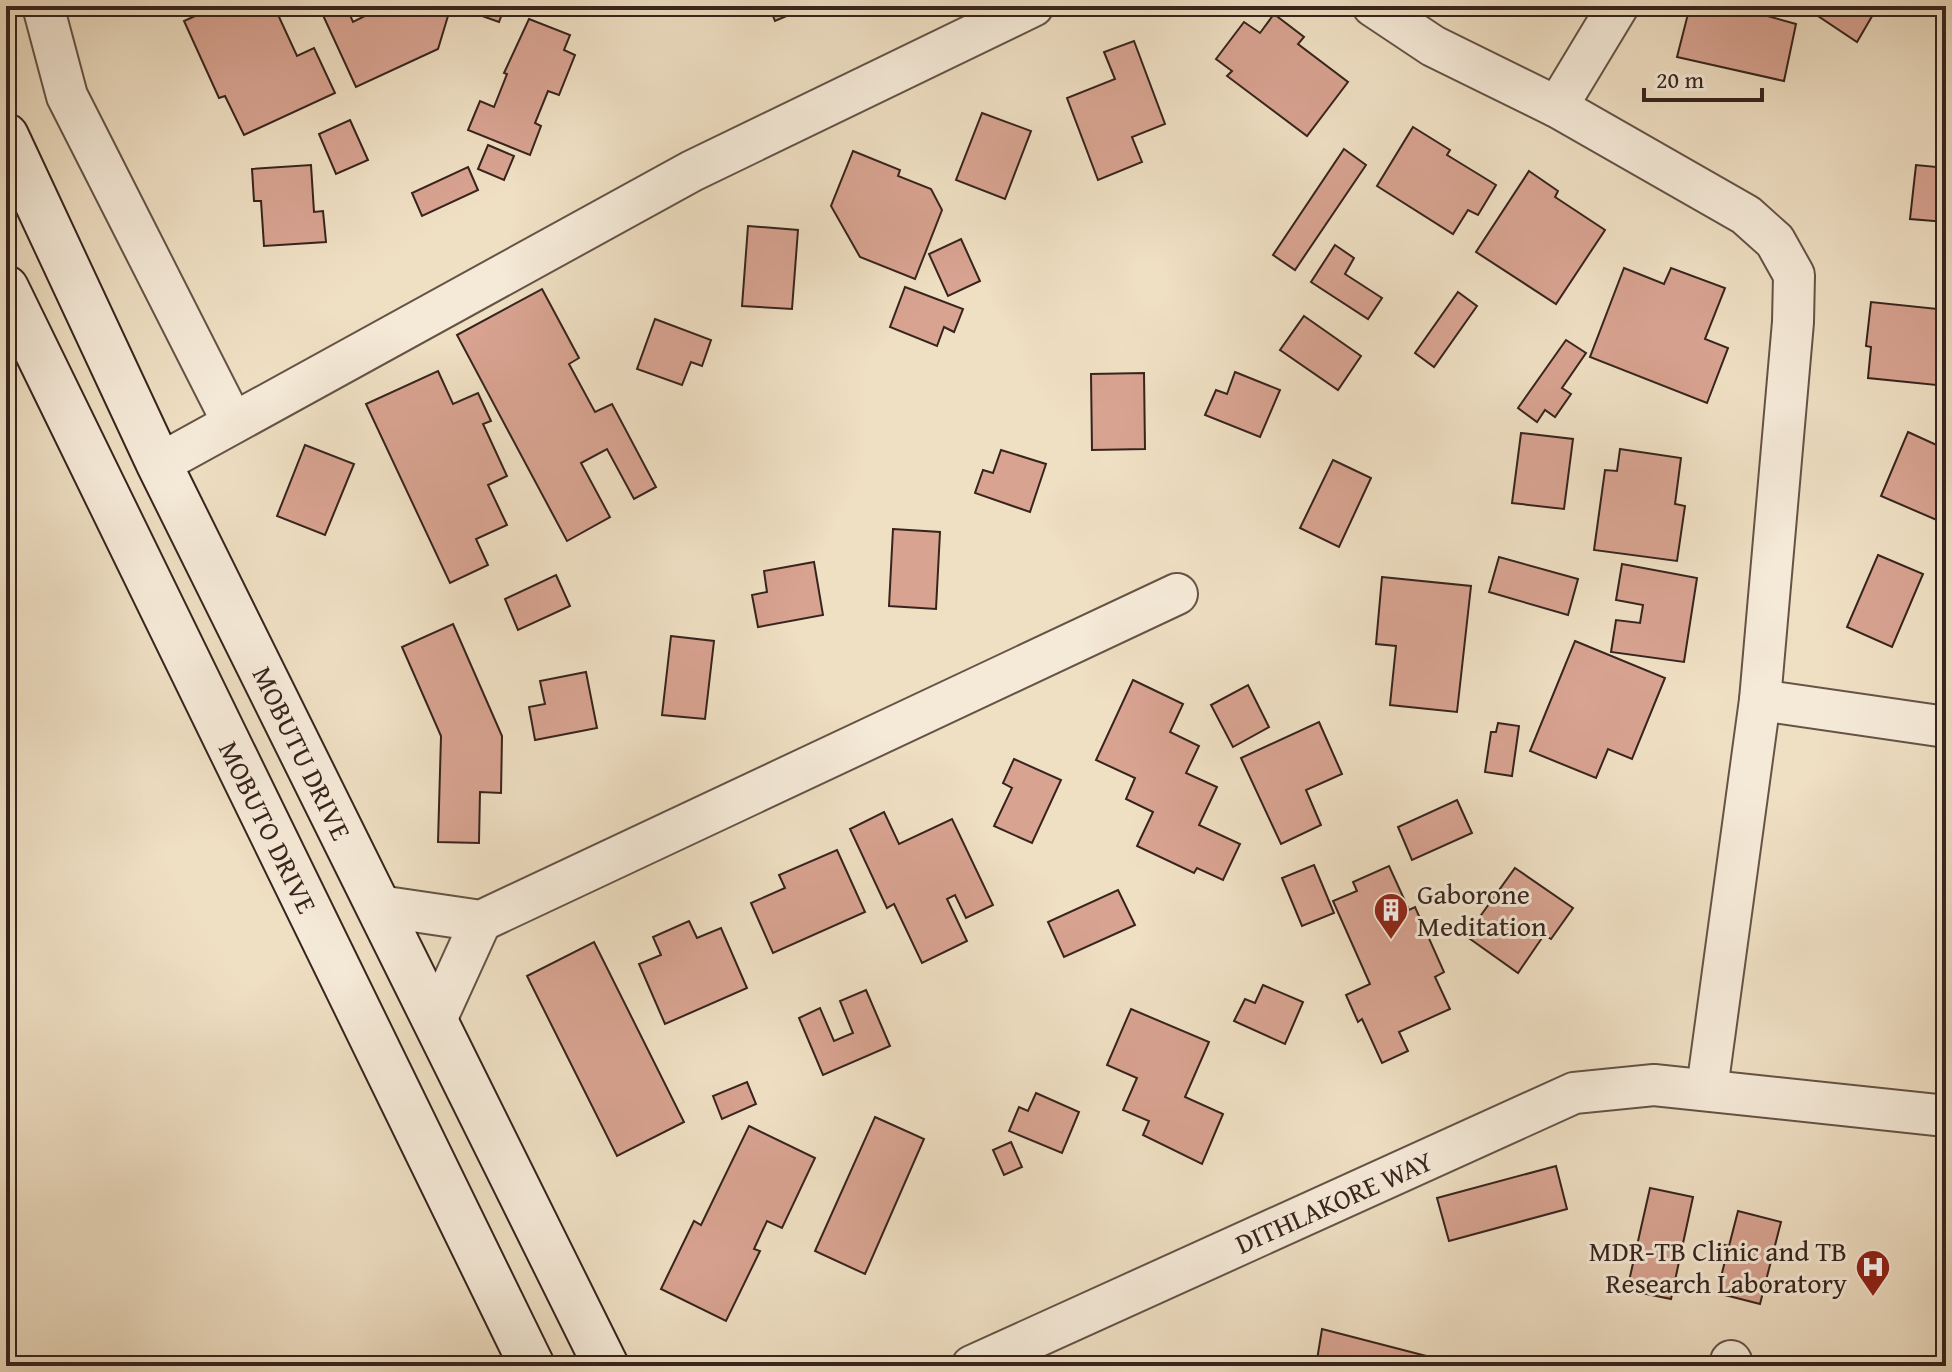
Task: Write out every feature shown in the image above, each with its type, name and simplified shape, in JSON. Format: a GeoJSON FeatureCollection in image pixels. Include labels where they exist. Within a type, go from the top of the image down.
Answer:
{"type":"FeatureCollection","features":[{"type":"Feature","properties":{"kind":"main road","name":"MOBUTU DRIVE"},"geometry":{"type":"LineString","coordinates":[[6,136],[159,464],[606,1366]]}},
{"type":"Feature","properties":{"kind":"main road","name":"MOBUTO DRIVE"},"geometry":{"type":"LineString","coordinates":[[6,288],[532,1366]]}},
{"type":"Feature","properties":{"kind":"street"},"geometry":{"type":"LineString","coordinates":[[43,6],[67,96],[233,423]]}},
{"type":"Feature","properties":{"kind":"street"},"geometry":{"type":"LineString","coordinates":[[159,464],[692,171],[1033,6]]}},
{"type":"Feature","properties":{"kind":"street"},"geometry":{"type":"LineString","coordinates":[[1373,6],[1433,46],[1557,107],[1746,215],[1775,241],[1794,275],[1792,338],[1760,700],[1707,1089]]}},
{"type":"Feature","properties":{"kind":"street"},"geometry":{"type":"LineString","coordinates":[[1557,107],[1618,6]]}},
{"type":"Feature","properties":{"kind":"street"},"geometry":{"type":"LineString","coordinates":[[379,906],[481,921],[1177,594]]}},
{"type":"Feature","properties":{"kind":"street"},"geometry":{"type":"LineString","coordinates":[[1760,700],[1946,727]]}},
{"type":"Feature","properties":{"kind":"street"},"geometry":{"type":"LineString","coordinates":[[435,1022],[481,921]]}},
{"type":"Feature","properties":{"kind":"street","name":"DITHLAKORE WAY"},"geometry":{"type":"LineString","coordinates":[[972,1366],[1574,1093],[1654,1085],[1946,1116]]}},
{"type":"Feature","properties":{"kind":"building"},"geometry":{"type":"Polygon","coordinates":[[[217,6],[274,6],[297,56],[314,48],[335,93],[244,135],[225,96],[219,98],[184,21],[217,6]]]}},
{"type":"Feature","properties":{"kind":"building"},"geometry":{"type":"Polygon","coordinates":[[[331,6],[346,6],[353,22],[385,6],[451,6],[438,49],[356,87],[321,11],[331,6]]]}},
{"type":"Feature","properties":{"kind":"building"},"geometry":{"type":"Polygon","coordinates":[[[454,6],[505,6],[499,22],[454,6]]]}},
{"type":"Feature","properties":{"kind":"building"},"geometry":{"type":"Polygon","coordinates":[[[769,6],[810,6],[775,21],[769,6]]]}},
{"type":"Feature","properties":{"kind":"building"},"geometry":{"type":"Polygon","coordinates":[[[1690,6],[1731,6],[1796,24],[1784,81],[1677,57],[1690,6]]]}},
{"type":"Feature","properties":{"kind":"building"},"geometry":{"type":"Polygon","coordinates":[[[1803,6],[1878,6],[1857,42],[1803,6]]]}},
{"type":"Feature","properties":{"kind":"building"},"geometry":{"type":"Polygon","coordinates":[[[1274,14],[1304,37],[1298,44],[1348,82],[1307,136],[1227,76],[1232,71],[1216,59],[1244,22],[1260,33],[1274,14]]]}},
{"type":"Feature","properties":{"kind":"building"},"geometry":{"type":"Polygon","coordinates":[[[529,19],[570,35],[564,50],[575,55],[559,95],[548,91],[535,123],[541,126],[530,155],[468,130],[480,101],[494,107],[507,74],[504,73],[529,19]]]}},
{"type":"Feature","properties":{"kind":"building"},"geometry":{"type":"Polygon","coordinates":[[[1134,41],[1165,124],[1132,137],[1142,162],[1098,180],[1067,98],[1115,79],[1104,52],[1134,41]]]}},
{"type":"Feature","properties":{"kind":"building"},"geometry":{"type":"Polygon","coordinates":[[[982,113],[1031,131],[1005,199],[956,180],[982,113]]]}},
{"type":"Feature","properties":{"kind":"building"},"geometry":{"type":"Polygon","coordinates":[[[350,120],[368,160],[336,174],[319,134],[350,120]]]}},
{"type":"Feature","properties":{"kind":"building"},"geometry":{"type":"Polygon","coordinates":[[[1413,127],[1450,150],[1447,155],[1496,185],[1478,215],[1468,210],[1453,234],[1377,186],[1413,127]]]}},
{"type":"Feature","properties":{"kind":"building"},"geometry":{"type":"Polygon","coordinates":[[[488,145],[514,156],[504,180],[478,169],[488,145]]]}},
{"type":"Feature","properties":{"kind":"building"},"geometry":{"type":"Polygon","coordinates":[[[1344,149],[1366,165],[1295,270],[1273,255],[1344,149]]]}},
{"type":"Feature","properties":{"kind":"building"},"geometry":{"type":"Polygon","coordinates":[[[853,151],[900,170],[898,176],[931,189],[942,210],[915,279],[860,257],[831,206],[853,151]]]}},
{"type":"Feature","properties":{"kind":"building"},"geometry":{"type":"Polygon","coordinates":[[[1937,156],[1946,157],[1946,222],[1910,219],[1916,165],[1936,167],[1937,156]]]}},
{"type":"Feature","properties":{"kind":"building"},"geometry":{"type":"Polygon","coordinates":[[[311,165],[314,212],[323,211],[326,242],[264,246],[261,201],[254,201],[252,169],[311,165]]]}},
{"type":"Feature","properties":{"kind":"building"},"geometry":{"type":"Polygon","coordinates":[[[468,167],[478,190],[422,216],[412,193],[468,167]]]}},
{"type":"Feature","properties":{"kind":"building"},"geometry":{"type":"Polygon","coordinates":[[[1529,171],[1558,191],[1555,197],[1605,230],[1556,304],[1476,252],[1529,171]]]}},
{"type":"Feature","properties":{"kind":"building"},"geometry":{"type":"Polygon","coordinates":[[[748,226],[798,230],[792,309],[742,306],[748,226]]]}},
{"type":"Feature","properties":{"kind":"building"},"geometry":{"type":"Polygon","coordinates":[[[961,239],[980,281],[948,296],[929,254],[961,239]]]}},
{"type":"Feature","properties":{"kind":"building"},"geometry":{"type":"Polygon","coordinates":[[[1335,245],[1354,258],[1345,274],[1382,298],[1368,319],[1311,282],[1335,245]]]}},
{"type":"Feature","properties":{"kind":"building"},"geometry":{"type":"Polygon","coordinates":[[[1624,268],[1664,284],[1671,268],[1725,288],[1705,339],[1728,348],[1707,403],[1590,357],[1624,268]]]}},
{"type":"Feature","properties":{"kind":"building"},"geometry":{"type":"Polygon","coordinates":[[[1941,273],[1946,274],[1946,386],[1868,378],[1871,347],[1866,346],[1871,302],[1937,309],[1941,273]]]}},
{"type":"Feature","properties":{"kind":"building"},"geometry":{"type":"Polygon","coordinates":[[[905,287],[963,309],[954,332],[944,327],[937,346],[890,327],[905,287]]]}},
{"type":"Feature","properties":{"kind":"building"},"geometry":{"type":"Polygon","coordinates":[[[542,289],[579,358],[569,364],[595,412],[612,404],[656,487],[634,499],[607,449],[581,463],[610,517],[567,541],[457,335],[542,289]]]}},
{"type":"Feature","properties":{"kind":"building"},"geometry":{"type":"Polygon","coordinates":[[[1458,292],[1477,306],[1434,367],[1415,353],[1458,292]]]}},
{"type":"Feature","properties":{"kind":"building"},"geometry":{"type":"Polygon","coordinates":[[[1304,316],[1361,356],[1338,390],[1280,350],[1304,316]]]}},
{"type":"Feature","properties":{"kind":"building"},"geometry":{"type":"Polygon","coordinates":[[[655,319],[711,340],[702,366],[691,362],[682,385],[637,369],[655,319]]]}},
{"type":"Feature","properties":{"kind":"building"},"geometry":{"type":"Polygon","coordinates":[[[1566,340],[1586,353],[1562,388],[1571,394],[1555,417],[1545,410],[1537,422],[1518,408],[1566,340]]]}},
{"type":"Feature","properties":{"kind":"building"},"geometry":{"type":"Polygon","coordinates":[[[438,371],[453,404],[478,393],[491,421],[483,424],[507,476],[488,485],[507,525],[476,539],[488,565],[450,583],[366,404],[438,371]]]}},
{"type":"Feature","properties":{"kind":"building"},"geometry":{"type":"Polygon","coordinates":[[[1235,372],[1280,390],[1260,437],[1205,415],[1216,390],[1227,394],[1235,372]]]}},
{"type":"Feature","properties":{"kind":"building"},"geometry":{"type":"Polygon","coordinates":[[[1144,373],[1145,449],[1092,450],[1091,374],[1144,373]]]}},
{"type":"Feature","properties":{"kind":"building"},"geometry":{"type":"Polygon","coordinates":[[[1908,432],[1943,448],[1946,442],[1946,524],[1881,496],[1908,432]]]}},
{"type":"Feature","properties":{"kind":"building"},"geometry":{"type":"Polygon","coordinates":[[[1521,433],[1573,439],[1564,509],[1512,503],[1521,433]]]}},
{"type":"Feature","properties":{"kind":"building"},"geometry":{"type":"Polygon","coordinates":[[[305,445],[354,464],[325,535],[277,516],[305,445]]]}},
{"type":"Feature","properties":{"kind":"building"},"geometry":{"type":"Polygon","coordinates":[[[1620,449],[1681,458],[1675,504],[1685,506],[1677,561],[1594,550],[1605,470],[1617,471],[1620,449]]]}},
{"type":"Feature","properties":{"kind":"building"},"geometry":{"type":"Polygon","coordinates":[[[1001,450],[1046,464],[1030,512],[975,493],[983,470],[993,473],[1001,450]]]}},
{"type":"Feature","properties":{"kind":"building"},"geometry":{"type":"Polygon","coordinates":[[[1333,460],[1371,478],[1339,547],[1300,528],[1333,460]]]}},
{"type":"Feature","properties":{"kind":"building"},"geometry":{"type":"Polygon","coordinates":[[[893,529],[940,532],[936,609],[889,606],[893,529]]]}},
{"type":"Feature","properties":{"kind":"building"},"geometry":{"type":"Polygon","coordinates":[[[1878,555],[1923,574],[1892,647],[1847,627],[1878,555]]]}},
{"type":"Feature","properties":{"kind":"building"},"geometry":{"type":"Polygon","coordinates":[[[1499,557],[1578,579],[1568,615],[1489,592],[1499,557]]]}},
{"type":"Feature","properties":{"kind":"building"},"geometry":{"type":"Polygon","coordinates":[[[814,562],[823,615],[758,627],[752,595],[767,592],[764,571],[814,562]]]}},
{"type":"Feature","properties":{"kind":"building"},"geometry":{"type":"Polygon","coordinates":[[[1622,564],[1697,578],[1684,662],[1611,652],[1616,620],[1640,623],[1643,605],[1616,600],[1622,564]]]}},
{"type":"Feature","properties":{"kind":"building"},"geometry":{"type":"Polygon","coordinates":[[[556,575],[570,606],[518,630],[505,599],[556,575]]]}},
{"type":"Feature","properties":{"kind":"building"},"geometry":{"type":"Polygon","coordinates":[[[1382,577],[1471,586],[1457,712],[1390,705],[1396,646],[1376,644],[1382,577]]]}},
{"type":"Feature","properties":{"kind":"building"},"geometry":{"type":"Polygon","coordinates":[[[453,624],[502,736],[501,793],[480,792],[479,843],[438,842],[441,736],[402,647],[453,624]]]}},
{"type":"Feature","properties":{"kind":"building"},"geometry":{"type":"Polygon","coordinates":[[[671,636],[714,641],[705,719],[662,715],[671,636]]]}},
{"type":"Feature","properties":{"kind":"building"},"geometry":{"type":"Polygon","coordinates":[[[1575,641],[1665,678],[1632,759],[1608,749],[1596,778],[1530,751],[1575,641]]]}},
{"type":"Feature","properties":{"kind":"building"},"geometry":{"type":"Polygon","coordinates":[[[586,672],[597,728],[535,740],[529,707],[545,704],[540,681],[586,672]]]}},
{"type":"Feature","properties":{"kind":"building"},"geometry":{"type":"Polygon","coordinates":[[[1133,680],[1183,704],[1170,732],[1199,746],[1186,773],[1217,787],[1199,825],[1240,844],[1223,880],[1197,868],[1194,873],[1137,846],[1153,812],[1126,799],[1135,778],[1096,760],[1133,680]]]}},
{"type":"Feature","properties":{"kind":"building"},"geometry":{"type":"Polygon","coordinates":[[[1248,685],[1269,727],[1233,747],[1211,705],[1248,685]]]}},
{"type":"Feature","properties":{"kind":"building"},"geometry":{"type":"Polygon","coordinates":[[[1319,722],[1342,774],[1306,790],[1321,825],[1281,844],[1241,758],[1319,722]]]}},
{"type":"Feature","properties":{"kind":"building"},"geometry":{"type":"Polygon","coordinates":[[[1498,723],[1519,726],[1512,776],[1485,772],[1491,732],[1496,732],[1498,723]]]}},
{"type":"Feature","properties":{"kind":"building"},"geometry":{"type":"Polygon","coordinates":[[[1014,759],[1061,780],[1032,843],[994,826],[1012,788],[1003,783],[1014,759]]]}},
{"type":"Feature","properties":{"kind":"building"},"geometry":{"type":"Polygon","coordinates":[[[1457,800],[1472,833],[1412,860],[1398,827],[1457,800]]]}},
{"type":"Feature","properties":{"kind":"building"},"geometry":{"type":"Polygon","coordinates":[[[884,812],[899,844],[952,819],[993,905],[966,918],[955,895],[947,899],[967,941],[922,963],[894,904],[887,908],[850,829],[884,812]]]}},
{"type":"Feature","properties":{"kind":"building"},"geometry":{"type":"Polygon","coordinates":[[[837,850],[865,912],[773,953],[751,903],[785,888],[779,875],[837,850]]]}},
{"type":"Feature","properties":{"kind":"building"},"geometry":{"type":"Polygon","coordinates":[[[1314,865],[1334,913],[1302,926],[1282,878],[1314,865]]]}},
{"type":"Feature","properties":{"kind":"building","name":"Gaborone Meditation"},"geometry":{"type":"Polygon","coordinates":[[[1389,866],[1409,910],[1415,907],[1444,972],[1435,977],[1450,1009],[1399,1032],[1408,1051],[1382,1063],[1362,1019],[1358,1022],[1346,995],[1370,984],[1333,901],[1357,891],[1353,882],[1389,866]]]}},
{"type":"Feature","properties":{"kind":"building"},"geometry":{"type":"Polygon","coordinates":[[[1515,868],[1573,908],[1551,939],[1544,935],[1518,973],[1466,936],[1515,868]]]}},
{"type":"Feature","properties":{"kind":"building"},"geometry":{"type":"Polygon","coordinates":[[[1118,890],[1135,925],[1064,957],[1048,922],[1118,890]]]}},
{"type":"Feature","properties":{"kind":"building"},"geometry":{"type":"Polygon","coordinates":[[[689,921],[697,938],[721,928],[747,988],[665,1024],[639,964],[661,955],[653,937],[689,921]]]}},
{"type":"Feature","properties":{"kind":"building"},"geometry":{"type":"Polygon","coordinates":[[[594,942],[684,1122],[617,1156],[527,976],[594,942]]]}},
{"type":"Feature","properties":{"kind":"building"},"geometry":{"type":"Polygon","coordinates":[[[1263,985],[1303,1002],[1285,1044],[1234,1021],[1245,999],[1255,1003],[1263,985]]]}},
{"type":"Feature","properties":{"kind":"building"},"geometry":{"type":"Polygon","coordinates":[[[866,990],[890,1046],[823,1075],[799,1018],[820,1008],[834,1041],[853,1033],[840,1001],[866,990]]]}},
{"type":"Feature","properties":{"kind":"building"},"geometry":{"type":"Polygon","coordinates":[[[1131,1009],[1209,1042],[1185,1097],[1223,1114],[1202,1164],[1143,1135],[1149,1121],[1123,1110],[1137,1078],[1107,1065],[1131,1009]]]}},
{"type":"Feature","properties":{"kind":"building"},"geometry":{"type":"Polygon","coordinates":[[[747,1082],[756,1104],[722,1119],[713,1096],[747,1082]]]}},
{"type":"Feature","properties":{"kind":"building"},"geometry":{"type":"Polygon","coordinates":[[[1036,1093],[1079,1112],[1062,1153],[1009,1131],[1019,1107],[1028,1111],[1036,1093]]]}},
{"type":"Feature","properties":{"kind":"building"},"geometry":{"type":"Polygon","coordinates":[[[875,1117],[924,1139],[865,1274],[815,1251],[875,1117]]]}},
{"type":"Feature","properties":{"kind":"building"},"geometry":{"type":"Polygon","coordinates":[[[749,1126],[815,1158],[782,1228],[767,1221],[754,1249],[760,1251],[726,1321],[661,1289],[694,1221],[701,1225],[749,1126]]]}},
{"type":"Feature","properties":{"kind":"building"},"geometry":{"type":"Polygon","coordinates":[[[1011,1142],[1022,1167],[1004,1175],[993,1150],[1011,1142]]]}},
{"type":"Feature","properties":{"kind":"building"},"geometry":{"type":"Polygon","coordinates":[[[1556,1166],[1567,1209],[1449,1241],[1437,1198],[1556,1166]]]}},
{"type":"Feature","properties":{"kind":"building"},"geometry":{"type":"Polygon","coordinates":[[[1650,1188],[1693,1197],[1671,1299],[1627,1290],[1650,1188]]]}},
{"type":"Feature","properties":{"kind":"building"},"geometry":{"type":"Polygon","coordinates":[[[1738,1211],[1781,1222],[1760,1304],[1717,1293],[1725,1261],[1716,1259],[1720,1244],[1729,1246],[1738,1211]]]}},
{"type":"Feature","properties":{"kind":"building"},"geometry":{"type":"Polygon","coordinates":[[[1322,1329],[1465,1366],[1316,1366],[1322,1329]]]}},
{"type":"Feature","properties":{"kind":"place","name":"Gaborone Meditation"},"geometry":{"type":"Point","coordinates":[1391,941]}},
{"type":"Feature","properties":{"kind":"place","name":"MDR-TB Clinic and TB Research Laboratory"},"geometry":{"type":"Point","coordinates":[1873,1298]}}]}
